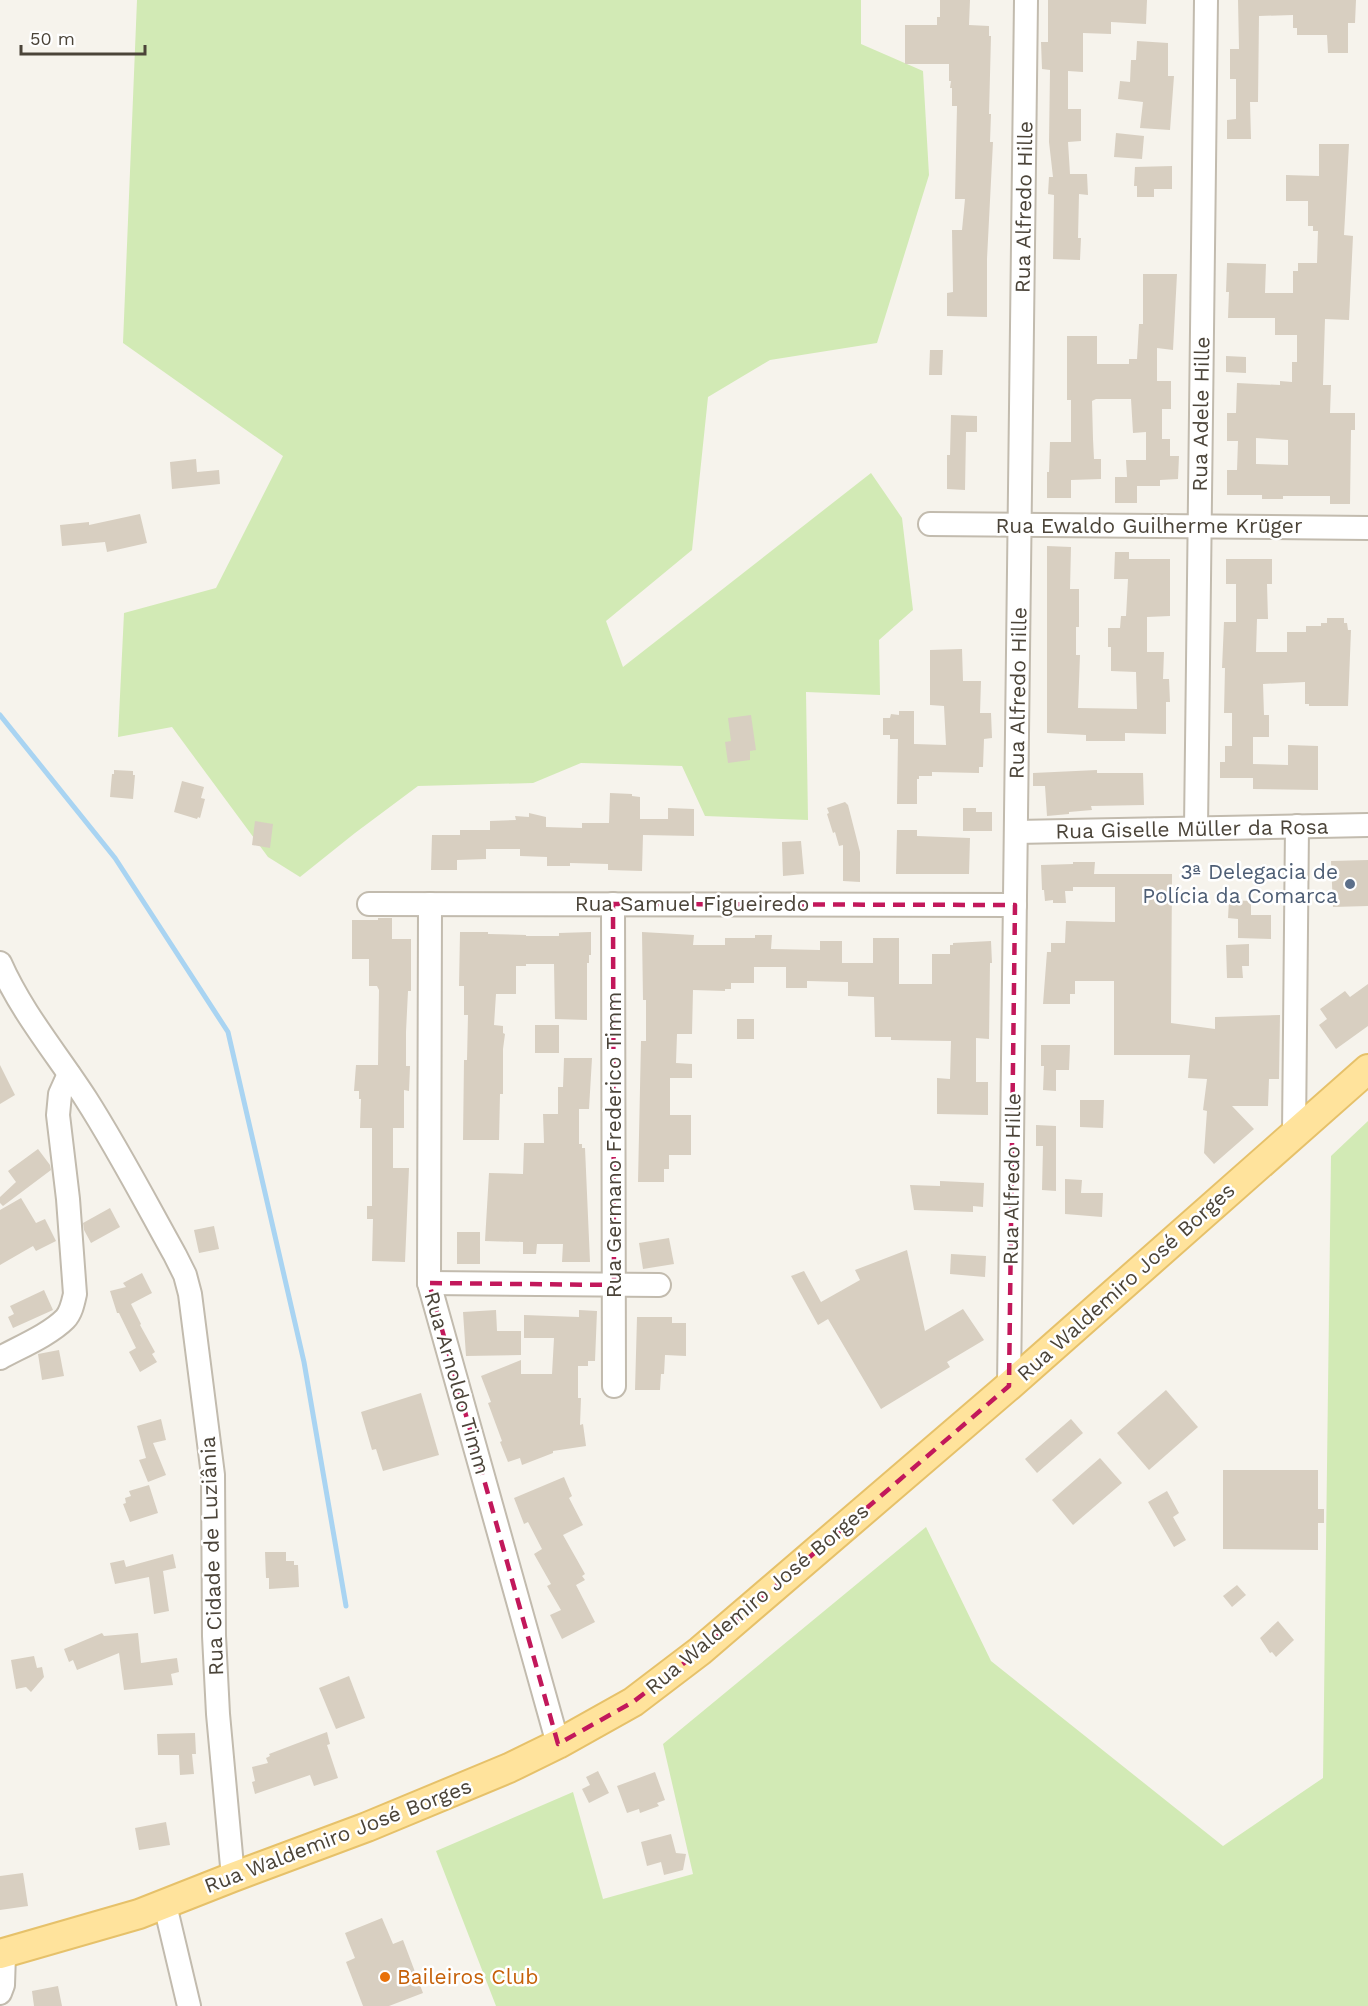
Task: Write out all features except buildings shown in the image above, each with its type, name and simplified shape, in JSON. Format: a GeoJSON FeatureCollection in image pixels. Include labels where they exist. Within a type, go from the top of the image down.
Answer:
{"type":"FeatureCollection","features":[{"type":"Feature","properties":{"kind":"main road","name":"Rua Waldemiro José Borges"},"geometry":{"type":"LineString","coordinates":[[2,1954],[106,1925],[165,1905],[367,1827],[464,1788],[558,1744],[633,1702],[700,1651],[1010,1386],[1368,1069]]}},
{"type":"Feature","properties":{"kind":"street","name":"Rua Alfredo Hille"},"geometry":{"type":"LineString","coordinates":[[1010,1386],[1026,0]]}},
{"type":"Feature","properties":{"kind":"street","name":"Rua Adele Hille"},"geometry":{"type":"LineString","coordinates":[[1196,828],[1206,0]]}},
{"type":"Feature","properties":{"kind":"street","name":"Rua Ewaldo Guilherme Krüger"},"geometry":{"type":"LineString","coordinates":[[930,524],[1368,528]]}},
{"type":"Feature","properties":{"kind":"street","name":"Rua Giselle Müller da Rosa"},"geometry":{"type":"LineString","coordinates":[[1016,832],[1368,825]]}},
{"type":"Feature","properties":{"kind":"street"},"geometry":{"type":"LineString","coordinates":[[1294,1133],[1297,826]]}},
{"type":"Feature","properties":{"kind":"street","name":"Rua Samuel Figueiredo"},"geometry":{"type":"LineString","coordinates":[[369,904],[1015,905]]}},
{"type":"Feature","properties":{"kind":"street","name":"Rua Arnoldo Timm"},"geometry":{"type":"LineString","coordinates":[[430,904],[429,1283],[558,1744]]}},
{"type":"Feature","properties":{"kind":"street","name":"Rua Germano Frederico Timm"},"geometry":{"type":"LineString","coordinates":[[613,904],[614,1386]]}},
{"type":"Feature","properties":{"kind":"street","name":"Rua Cidade de Luziânia"},"geometry":{"type":"LineString","coordinates":[[0,963],[22,1006],[103,1127],[175,1255],[185,1275],[190,1293],[213,1475],[214,1636],[218,1714],[233,1877]]}},
{"type":"Feature","properties":{"kind":"street"},"geometry":{"type":"LineString","coordinates":[[0,1358],[53,1328],[66,1318],[74,1301],[68,1198],[58,1115],[60,1094],[69,1074]]}},
{"type":"Feature","properties":{"kind":"street"},"geometry":{"type":"LineString","coordinates":[[429,1283],[659,1285]]}},
{"type":"Feature","properties":{"kind":"street"},"geometry":{"type":"LineString","coordinates":[[165,1905],[189,2006]]}},
{"type":"Feature","properties":{"kind":"street"},"geometry":{"type":"LineString","coordinates":[[0,1992],[3,1985],[2,1954]]}},
{"type":"Feature","properties":{"kind":"highlighted area"},"geometry":{"type":"Polygon","coordinates":[[[613,904],[1015,905],[1009,1386],[700,1651],[633,1702],[558,1744],[429,1283],[614,1285],[613,904]]]}},
{"type":"Feature","properties":{"kind":"green space"},"geometry":{"type":"Polygon","coordinates":[[[137,0],[861,0],[861,44],[923,71],[929,175],[877,343],[770,360],[708,397],[692,550],[606,621],[623,667],[871,473],[902,518],[913,610],[879,640],[880,695],[806,692],[808,820],[705,816],[682,766],[581,763],[533,783],[418,786],[300,877],[268,857],[172,727],[118,737],[124,613],[216,588],[283,456],[123,343],[137,0]]]}},
{"type":"Feature","properties":{"kind":"green space"},"geometry":{"type":"Polygon","coordinates":[[[1368,1121],[1368,2006],[496,2006],[436,1851],[573,1792],[603,1899],[693,1874],[663,1744],[926,1527],[991,1661],[1223,1846],[1323,1778],[1331,1156],[1368,1121]]]}},
{"type":"Feature","properties":{"kind":"waterway"},"geometry":{"type":"LineString","coordinates":[[0,715],[115,858],[228,1032],[304,1362],[346,1606]]}},
{"type":"Feature","properties":{"kind":"place","name":"3ª Delegacia de Polícia da Comarca"},"geometry":{"type":"Point","coordinates":[1350,884]}},
{"type":"Feature","properties":{"kind":"place","name":"Baileiros Club"},"geometry":{"type":"Point","coordinates":[385,1977]}}]}
